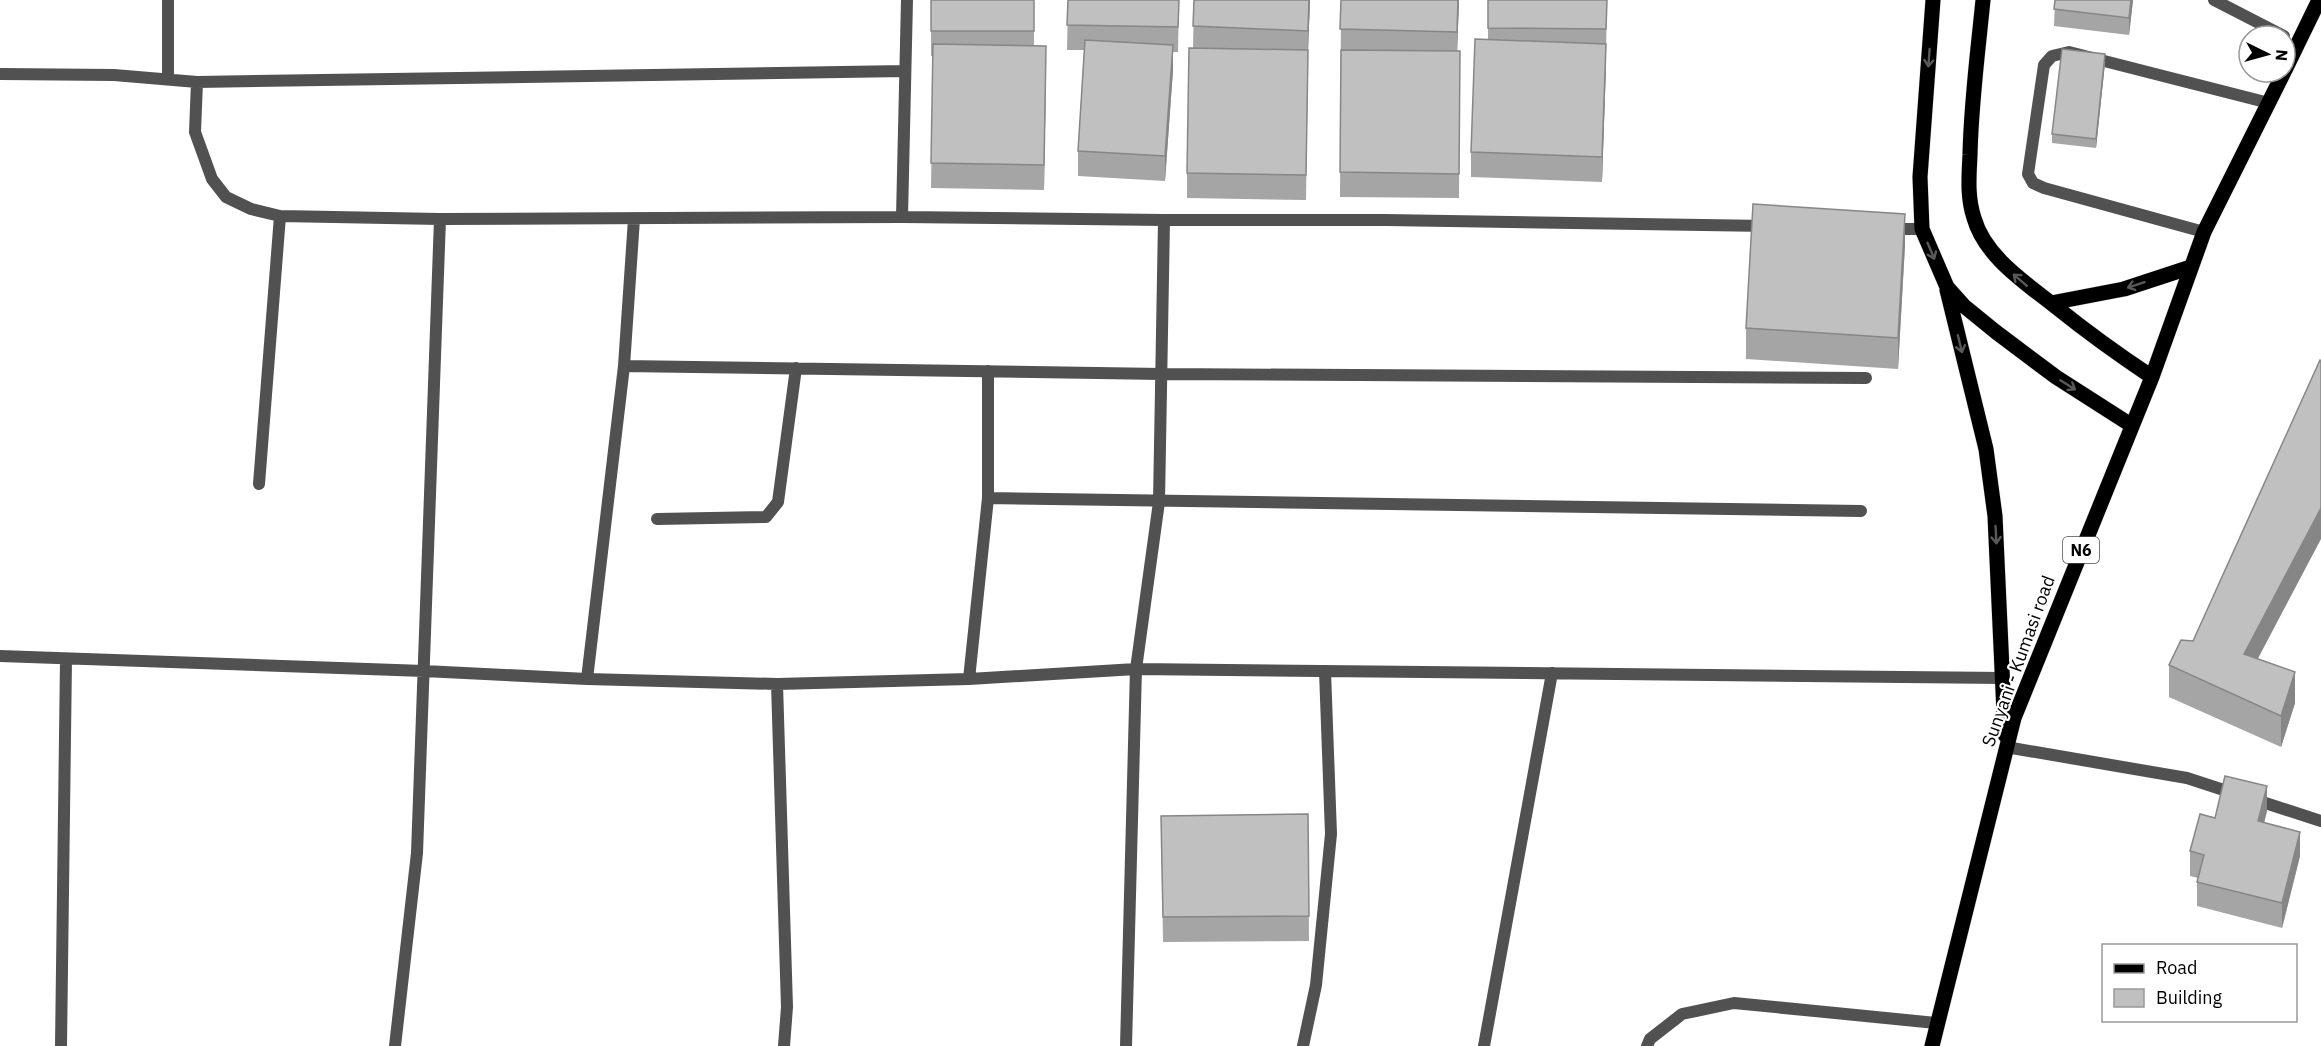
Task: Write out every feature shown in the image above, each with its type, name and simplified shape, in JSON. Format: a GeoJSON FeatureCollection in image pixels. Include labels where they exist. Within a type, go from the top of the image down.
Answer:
{"type":"FeatureCollection","features":[{"type":"Feature","properties":{"kind":"main road"},"geometry":{"type":"LineString","coordinates":[[1933,0],[1920,177],[1922,229],[1947,287],[1986,449],[1995,516],[2006,747]]}},
{"type":"Feature","properties":{"kind":"main road"},"geometry":{"type":"LineString","coordinates":[[1983,0],[1971,124],[1968,198],[1974,221],[1994,252],[2020,280],[2102,344],[2152,377]]}},
{"type":"Feature","properties":{"kind":"main road","name":"Sunyani - Kumasi road"},"geometry":{"type":"LineString","coordinates":[[2297,28],[2319,0]]}},
{"type":"Feature","properties":{"kind":"main road","name":"Sunyani - Kumasi road"},"geometry":{"type":"LineString","coordinates":[[1932,1046],[2006,747],[2029,678],[2152,377],[2204,232],[2278,84]]}},
{"type":"Feature","properties":{"kind":"main road"},"geometry":{"type":"LineString","coordinates":[[2051,303],[2124,289],[2191,267]]}},
{"type":"Feature","properties":{"kind":"main road"},"geometry":{"type":"LineString","coordinates":[[1947,287],[1964,306],[1996,332],[2056,377],[2131,425]]}},
{"type":"Feature","properties":{"kind":"street"},"geometry":{"type":"LineString","coordinates":[[168,0],[168,79]]}},
{"type":"Feature","properties":{"kind":"street"},"geometry":{"type":"LineString","coordinates":[[902,217],[907,0]]}},
{"type":"Feature","properties":{"kind":"street"},"geometry":{"type":"LineString","coordinates":[[2214,0],[2261,24]]}},
{"type":"Feature","properties":{"kind":"street"},"geometry":{"type":"LineString","coordinates":[[2204,232],[2033,183],[2028,174],[2044,65],[2052,56],[2069,52],[2269,103]]}},
{"type":"Feature","properties":{"kind":"street"},"geometry":{"type":"LineString","coordinates":[[0,74],[114,75],[197,82],[905,71]]}},
{"type":"Feature","properties":{"kind":"street"},"geometry":{"type":"LineString","coordinates":[[197,82],[195,132],[212,179],[226,197],[251,210],[280,216],[440,219],[902,217],[1386,220],[1779,227]]}},
{"type":"Feature","properties":{"kind":"street"},"geometry":{"type":"LineString","coordinates":[[260,484],[280,216]]}},
{"type":"Feature","properties":{"kind":"street"},"geometry":{"type":"LineString","coordinates":[[395,1046],[417,853],[440,219]]}},
{"type":"Feature","properties":{"kind":"street"},"geometry":{"type":"LineString","coordinates":[[587,679],[624,366],[634,219]]}},
{"type":"Feature","properties":{"kind":"street"},"geometry":{"type":"LineString","coordinates":[[1126,1046],[1136,669],[1159,502],[1164,220]]}},
{"type":"Feature","properties":{"kind":"street"},"geometry":{"type":"LineString","coordinates":[[1874,228],[1922,229]]}},
{"type":"Feature","properties":{"kind":"street"},"geometry":{"type":"LineString","coordinates":[[624,366],[1162,374],[1866,378]]}},
{"type":"Feature","properties":{"kind":"street"},"geometry":{"type":"LineString","coordinates":[[657,519],[766,517],[778,502],[796,368]]}},
{"type":"Feature","properties":{"kind":"street"},"geometry":{"type":"LineString","coordinates":[[969,679],[988,498],[988,371]]}},
{"type":"Feature","properties":{"kind":"street"},"geometry":{"type":"LineString","coordinates":[[988,498],[1861,512]]}},
{"type":"Feature","properties":{"kind":"street"},"geometry":{"type":"LineString","coordinates":[[0,656],[587,679],[777,684],[969,679],[1136,669],[2002,678]]}},
{"type":"Feature","properties":{"kind":"street"},"geometry":{"type":"LineString","coordinates":[[60,1046],[66,659]]}},
{"type":"Feature","properties":{"kind":"street"},"geometry":{"type":"LineString","coordinates":[[1303,1046],[1316,984],[1331,834],[1325,671]]}},
{"type":"Feature","properties":{"kind":"street"},"geometry":{"type":"LineString","coordinates":[[1484,1046],[1552,673]]}},
{"type":"Feature","properties":{"kind":"street"},"geometry":{"type":"LineString","coordinates":[[777,684],[787,1007],[784,1046]]}},
{"type":"Feature","properties":{"kind":"street"},"geometry":{"type":"LineString","coordinates":[[2006,747],[2187,778],[2321,821]]}},
{"type":"Feature","properties":{"kind":"street"},"geometry":{"type":"LineString","coordinates":[[1647,1046],[1650,1039],[1682,1014],[1734,1004],[1936,1023]]}},
{"type":"Feature","properties":{"kind":"building"},"geometry":{"type":"Polygon","coordinates":[[[931,0],[1034,0],[1034,31],[931,31],[931,0]]]}},
{"type":"Feature","properties":{"kind":"building"},"geometry":{"type":"Polygon","coordinates":[[[1068,0],[1179,0],[1178,27],[1067,25],[1068,0]]]}},
{"type":"Feature","properties":{"kind":"building"},"geometry":{"type":"Polygon","coordinates":[[[1194,0],[1309,0],[1308,31],[1193,26],[1194,0]]]}},
{"type":"Feature","properties":{"kind":"building"},"geometry":{"type":"Polygon","coordinates":[[[1341,0],[1458,0],[1457,32],[1340,29],[1341,0]]]}},
{"type":"Feature","properties":{"kind":"building"},"geometry":{"type":"Polygon","coordinates":[[[1488,0],[1607,0],[1606,29],[1488,28],[1488,0]]]}},
{"type":"Feature","properties":{"kind":"building"},"geometry":{"type":"Polygon","coordinates":[[[2055,0],[2131,0],[2129,18],[2054,9],[2055,0]]]}},
{"type":"Feature","properties":{"kind":"building"},"geometry":{"type":"Polygon","coordinates":[[[1475,39],[1606,44],[1602,157],[1471,152],[1475,39]]]}},
{"type":"Feature","properties":{"kind":"building"},"geometry":{"type":"Polygon","coordinates":[[[1085,40],[1173,45],[1165,156],[1078,151],[1085,40]]]}},
{"type":"Feature","properties":{"kind":"building"},"geometry":{"type":"Polygon","coordinates":[[[933,44],[1046,46],[1044,165],[931,163],[933,44]]]}},
{"type":"Feature","properties":{"kind":"building"},"geometry":{"type":"Polygon","coordinates":[[[1189,48],[1308,50],[1306,175],[1187,173],[1189,48]]]}},
{"type":"Feature","properties":{"kind":"building"},"geometry":{"type":"Polygon","coordinates":[[[2062,49],[2105,54],[2096,139],[2052,134],[2062,49]]]}},
{"type":"Feature","properties":{"kind":"building"},"geometry":{"type":"Polygon","coordinates":[[[1341,50],[1460,51],[1459,174],[1340,172],[1341,50]]]}},
{"type":"Feature","properties":{"kind":"building"},"geometry":{"type":"Polygon","coordinates":[[[1753,204],[1905,214],[1898,338],[1746,328],[1753,204]]]}},
{"type":"Feature","properties":{"kind":"building"},"geometry":{"type":"Polygon","coordinates":[[[2320,360],[2321,508],[2244,654],[2295,672],[2281,716],[2169,665],[2181,640],[2193,641],[2320,360]]]}},
{"type":"Feature","properties":{"kind":"building"},"geometry":{"type":"Polygon","coordinates":[[[2225,776],[2267,786],[2258,821],[2300,832],[2282,903],[2197,882],[2204,855],[2190,851],[2200,814],[2215,818],[2225,776]]]}},
{"type":"Feature","properties":{"kind":"building"},"geometry":{"type":"Polygon","coordinates":[[[1308,814],[1309,916],[1163,917],[1161,816],[1308,814]]]}}]}
